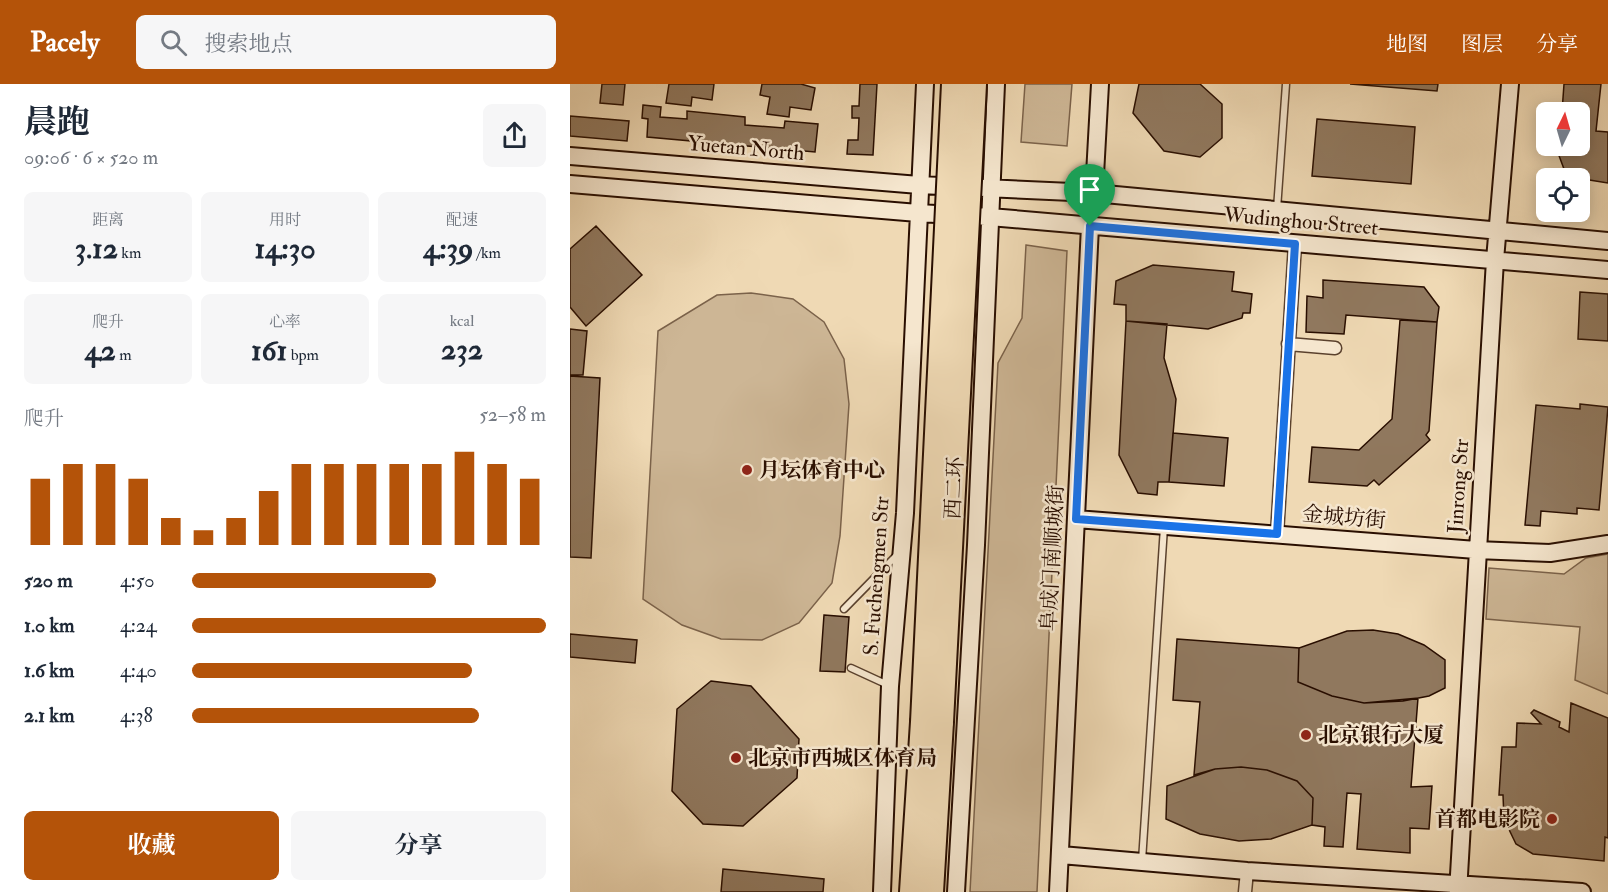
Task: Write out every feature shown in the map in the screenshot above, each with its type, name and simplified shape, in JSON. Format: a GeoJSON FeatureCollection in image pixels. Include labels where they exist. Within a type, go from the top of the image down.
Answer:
{"type":"FeatureCollection","features":[{"type":"Feature","properties":{"kind":"highway","name":"西二环"},"geometry":{"type":"LineString","coordinates":[[911,892],[922,723],[953,84]]}},
{"type":"Feature","properties":{"kind":"highway","name":"西二环"},"geometry":{"type":"LineString","coordinates":[[932,892],[975,84]]}},
{"type":"Feature","properties":{"kind":"street","name":"S. Fuchengmen Str"},"geometry":{"type":"LineString","coordinates":[[882,892],[890,686],[901,550],[925,84]]}},
{"type":"Feature","properties":{"kind":"street"},"geometry":{"type":"LineString","coordinates":[[956,892],[977,534],[996,84]]}},
{"type":"Feature","properties":{"kind":"street"},"geometry":{"type":"LineString","coordinates":[[1094,194],[1100,84]]}},
{"type":"Feature","properties":{"kind":"street","name":"Jinrong Str"},"geometry":{"type":"LineString","coordinates":[[1463,889],[1476,550],[1497,231],[1510,84]]}},
{"type":"Feature","properties":{"kind":"street"},"geometry":{"type":"LineString","coordinates":[[924,122],[994,126]]}},
{"type":"Feature","properties":{"kind":"street","name":"Yuetan North"},"geometry":{"type":"LineString","coordinates":[[570,156],[919,185],[992,188]]}},
{"type":"Feature","properties":{"kind":"street"},"geometry":{"type":"LineString","coordinates":[[570,184],[918,213]]}},
{"type":"Feature","properties":{"kind":"street","name":"Wudinghou Street"},"geometry":{"type":"LineString","coordinates":[[992,188],[1094,194],[1608,241]]}},
{"type":"Feature","properties":{"kind":"street","name":"Wudinghou Street"},"geometry":{"type":"LineString","coordinates":[[918,213],[990,216],[1608,270]]}},
{"type":"Feature","properties":{"kind":"street","name":"阜成门南顺城街"},"geometry":{"type":"LineString","coordinates":[[1058,892],[1090,226]]}},
{"type":"Feature","properties":{"kind":"street"},"geometry":{"type":"LineString","coordinates":[[1277,534],[1295,244]]}},
{"type":"Feature","properties":{"kind":"street"},"geometry":{"type":"LineString","coordinates":[[1288,344],[1335,348]]}},
{"type":"Feature","properties":{"kind":"street","name":"金城坊街"},"geometry":{"type":"LineString","coordinates":[[1076,519],[1476,550],[1550,553],[1608,544]]}},
{"type":"Feature","properties":{"kind":"street"},"geometry":{"type":"LineString","coordinates":[[1060,855],[1463,889],[1582,892]]}},
{"type":"Feature","properties":{"kind":"street"},"geometry":{"type":"LineString","coordinates":[[1245,892],[1247,871]]}},
{"type":"Feature","properties":{"kind":"lane"},"geometry":{"type":"LineString","coordinates":[[1277,210],[1286,84]]}},
{"type":"Feature","properties":{"kind":"lane"},"geometry":{"type":"LineString","coordinates":[[1142,862],[1164,526]]}},
{"type":"Feature","properties":{"kind":"lane"},"geometry":{"type":"LineString","coordinates":[[844,609],[901,550]]}},
{"type":"Feature","properties":{"kind":"lane"},"geometry":{"type":"LineString","coordinates":[[851,668],[890,686]]}},
{"type":"Feature","properties":{"kind":"shaded area"},"geometry":{"type":"Polygon","coordinates":[[[1025,84],[1072,84],[1067,146],[1021,142],[1025,84]]]}},
{"type":"Feature","properties":{"kind":"shaded area"},"geometry":{"type":"Polygon","coordinates":[[[1026,245],[1067,251],[1037,892],[970,892],[998,363],[1022,318],[1026,245]]]}},
{"type":"Feature","properties":{"kind":"shaded area","name":"月坛体育中心"},"geometry":{"type":"Polygon","coordinates":[[[751,293],[793,299],[824,322],[844,359],[849,404],[840,536],[832,583],[799,623],[762,640],[721,639],[682,625],[643,599],[658,331],[717,295],[751,293]]]}},
{"type":"Feature","properties":{"kind":"shaded area"},"geometry":{"type":"Polygon","coordinates":[[[1608,554],[1608,694],[1575,680],[1580,627],[1486,619],[1489,568],[1564,574],[1586,558],[1608,554]]]}},
{"type":"Feature","properties":{"kind":"building"},"geometry":{"type":"Polygon","coordinates":[[[602,84],[625,84],[623,105],[600,103],[602,84]]]}},
{"type":"Feature","properties":{"kind":"building"},"geometry":{"type":"Polygon","coordinates":[[[669,84],[714,84],[712,100],[692,97],[691,106],[666,103],[669,84]]]}},
{"type":"Feature","properties":{"kind":"building"},"geometry":{"type":"Polygon","coordinates":[[[762,84],[801,84],[815,88],[811,110],[790,107],[789,117],[767,114],[770,97],[760,95],[762,84]]]}},
{"type":"Feature","properties":{"kind":"building"},"geometry":{"type":"Polygon","coordinates":[[[860,84],[877,84],[873,155],[847,154],[848,140],[858,140],[859,118],[852,118],[852,106],[859,106],[860,84]]]}},
{"type":"Feature","properties":{"kind":"building"},"geometry":{"type":"Polygon","coordinates":[[[1139,84],[1200,84],[1222,104],[1222,138],[1200,157],[1164,151],[1133,113],[1139,84]]]}},
{"type":"Feature","properties":{"kind":"building"},"geometry":{"type":"Polygon","coordinates":[[[1350,84],[1438,84],[1437,91],[1350,84]]]}},
{"type":"Feature","properties":{"kind":"building"},"geometry":{"type":"Polygon","coordinates":[[[1564,84],[1601,84],[1596,131],[1608,132],[1608,183],[1590,180],[1590,168],[1564,168],[1559,156],[1590,156],[1590,102],[1563,102],[1564,84]]]}},
{"type":"Feature","properties":{"kind":"building"},"geometry":{"type":"Polygon","coordinates":[[[643,105],[661,107],[660,117],[687,119],[687,111],[745,117],[745,125],[784,128],[785,121],[818,124],[815,152],[647,137],[648,119],[642,118],[643,105]]]}},
{"type":"Feature","properties":{"kind":"building"},"geometry":{"type":"Polygon","coordinates":[[[570,116],[629,121],[627,141],[570,136],[570,116]]]}},
{"type":"Feature","properties":{"kind":"building"},"geometry":{"type":"Polygon","coordinates":[[[1317,119],[1415,127],[1411,184],[1312,176],[1317,119]]]}},
{"type":"Feature","properties":{"kind":"building"},"geometry":{"type":"Polygon","coordinates":[[[596,226],[642,275],[586,326],[570,307],[570,249],[596,226]]]}},
{"type":"Feature","properties":{"kind":"building"},"geometry":{"type":"Polygon","coordinates":[[[1153,265],[1234,272],[1232,291],[1252,294],[1250,313],[1243,313],[1242,318],[1208,329],[1126,321],[1126,305],[1114,304],[1116,281],[1153,265]]]}},
{"type":"Feature","properties":{"kind":"building"},"geometry":{"type":"Polygon","coordinates":[[[1323,280],[1424,287],[1439,307],[1437,322],[1346,315],[1344,334],[1306,332],[1307,296],[1323,298],[1323,280]]]}},
{"type":"Feature","properties":{"kind":"building"},"geometry":{"type":"Polygon","coordinates":[[[1580,292],[1608,294],[1608,341],[1578,339],[1580,292]]]}},
{"type":"Feature","properties":{"kind":"building"},"geometry":{"type":"Polygon","coordinates":[[[1400,320],[1437,322],[1429,431],[1426,435],[1430,440],[1379,485],[1374,480],[1367,486],[1309,482],[1312,447],[1359,450],[1392,419],[1400,320]]]}},
{"type":"Feature","properties":{"kind":"building"},"geometry":{"type":"Polygon","coordinates":[[[1126,321],[1167,324],[1164,358],[1176,399],[1169,482],[1158,482],[1157,495],[1138,493],[1119,455],[1126,321]]]}},
{"type":"Feature","properties":{"kind":"building"},"geometry":{"type":"Polygon","coordinates":[[[570,329],[587,331],[583,375],[570,375],[570,329]]]}},
{"type":"Feature","properties":{"kind":"building"},"geometry":{"type":"Polygon","coordinates":[[[570,376],[600,378],[591,558],[570,557],[570,376]]]}},
{"type":"Feature","properties":{"kind":"building"},"geometry":{"type":"Polygon","coordinates":[[[1580,404],[1608,407],[1599,510],[1577,508],[1577,514],[1541,511],[1540,526],[1525,525],[1536,405],[1580,409],[1580,404]]]}},
{"type":"Feature","properties":{"kind":"building"},"geometry":{"type":"Polygon","coordinates":[[[1173,433],[1228,438],[1224,486],[1169,482],[1173,433]]]}},
{"type":"Feature","properties":{"kind":"building"},"geometry":{"type":"Polygon","coordinates":[[[824,615],[849,617],[845,672],[820,671],[824,615]]]}},
{"type":"Feature","properties":{"kind":"building"},"geometry":{"type":"Polygon","coordinates":[[[1373,630],[1398,634],[1424,645],[1445,660],[1445,688],[1429,696],[1403,701],[1364,703],[1332,696],[1298,682],[1299,648],[1347,631],[1373,630]]]}},
{"type":"Feature","properties":{"kind":"building"},"geometry":{"type":"Polygon","coordinates":[[[570,634],[637,640],[635,663],[570,657],[570,634]]]}},
{"type":"Feature","properties":{"kind":"building","name":"北京银行大厦"},"geometry":{"type":"Polygon","coordinates":[[[1177,639],[1299,648],[1298,682],[1332,696],[1364,703],[1418,698],[1411,787],[1432,786],[1429,829],[1410,828],[1410,853],[1357,849],[1361,794],[1347,793],[1343,847],[1324,846],[1325,827],[1312,825],[1313,798],[1297,781],[1267,770],[1241,767],[1215,769],[1194,775],[1200,702],[1173,700],[1177,639]]]}},
{"type":"Feature","properties":{"kind":"building","name":"北京市西城区体育局"},"geometry":{"type":"Polygon","coordinates":[[[711,681],[751,686],[799,739],[797,778],[743,826],[703,824],[672,791],[677,709],[711,681]]]}},
{"type":"Feature","properties":{"kind":"building"},"geometry":{"type":"Polygon","coordinates":[[[1571,703],[1608,718],[1608,838],[1605,837],[1604,861],[1533,854],[1516,844],[1504,819],[1503,795],[1499,795],[1502,747],[1516,747],[1517,723],[1541,724],[1531,713],[1534,710],[1560,722],[1559,727],[1569,732],[1571,703]]]}},
{"type":"Feature","properties":{"kind":"building","name":"北京银行大厦"},"geometry":{"type":"Polygon","coordinates":[[[1241,767],[1267,770],[1297,781],[1313,798],[1312,825],[1271,839],[1239,841],[1200,834],[1166,819],[1167,786],[1215,769],[1241,767]]]}},
{"type":"Feature","properties":{"kind":"building"},"geometry":{"type":"Polygon","coordinates":[[[723,869],[824,879],[823,892],[721,892],[723,869]]]}},
{"type":"Feature","properties":{"kind":"place","name":"月坛体育中心"},"geometry":{"type":"Point","coordinates":[747,470]}},
{"type":"Feature","properties":{"kind":"place","name":"北京银行大厦"},"geometry":{"type":"Point","coordinates":[1306,735]}},
{"type":"Feature","properties":{"kind":"place","name":"北京市西城区体育局"},"geometry":{"type":"Point","coordinates":[736,758]}},
{"type":"Feature","properties":{"kind":"place","name":"首都电影院"},"geometry":{"type":"Point","coordinates":[1552,819]}},
{"type":"Feature","properties":{"kind":"route"},"geometry":{"type":"LineString","coordinates":[[1090,226],[1295,244],[1277,534],[1076,519],[1090,226]]}}]}
